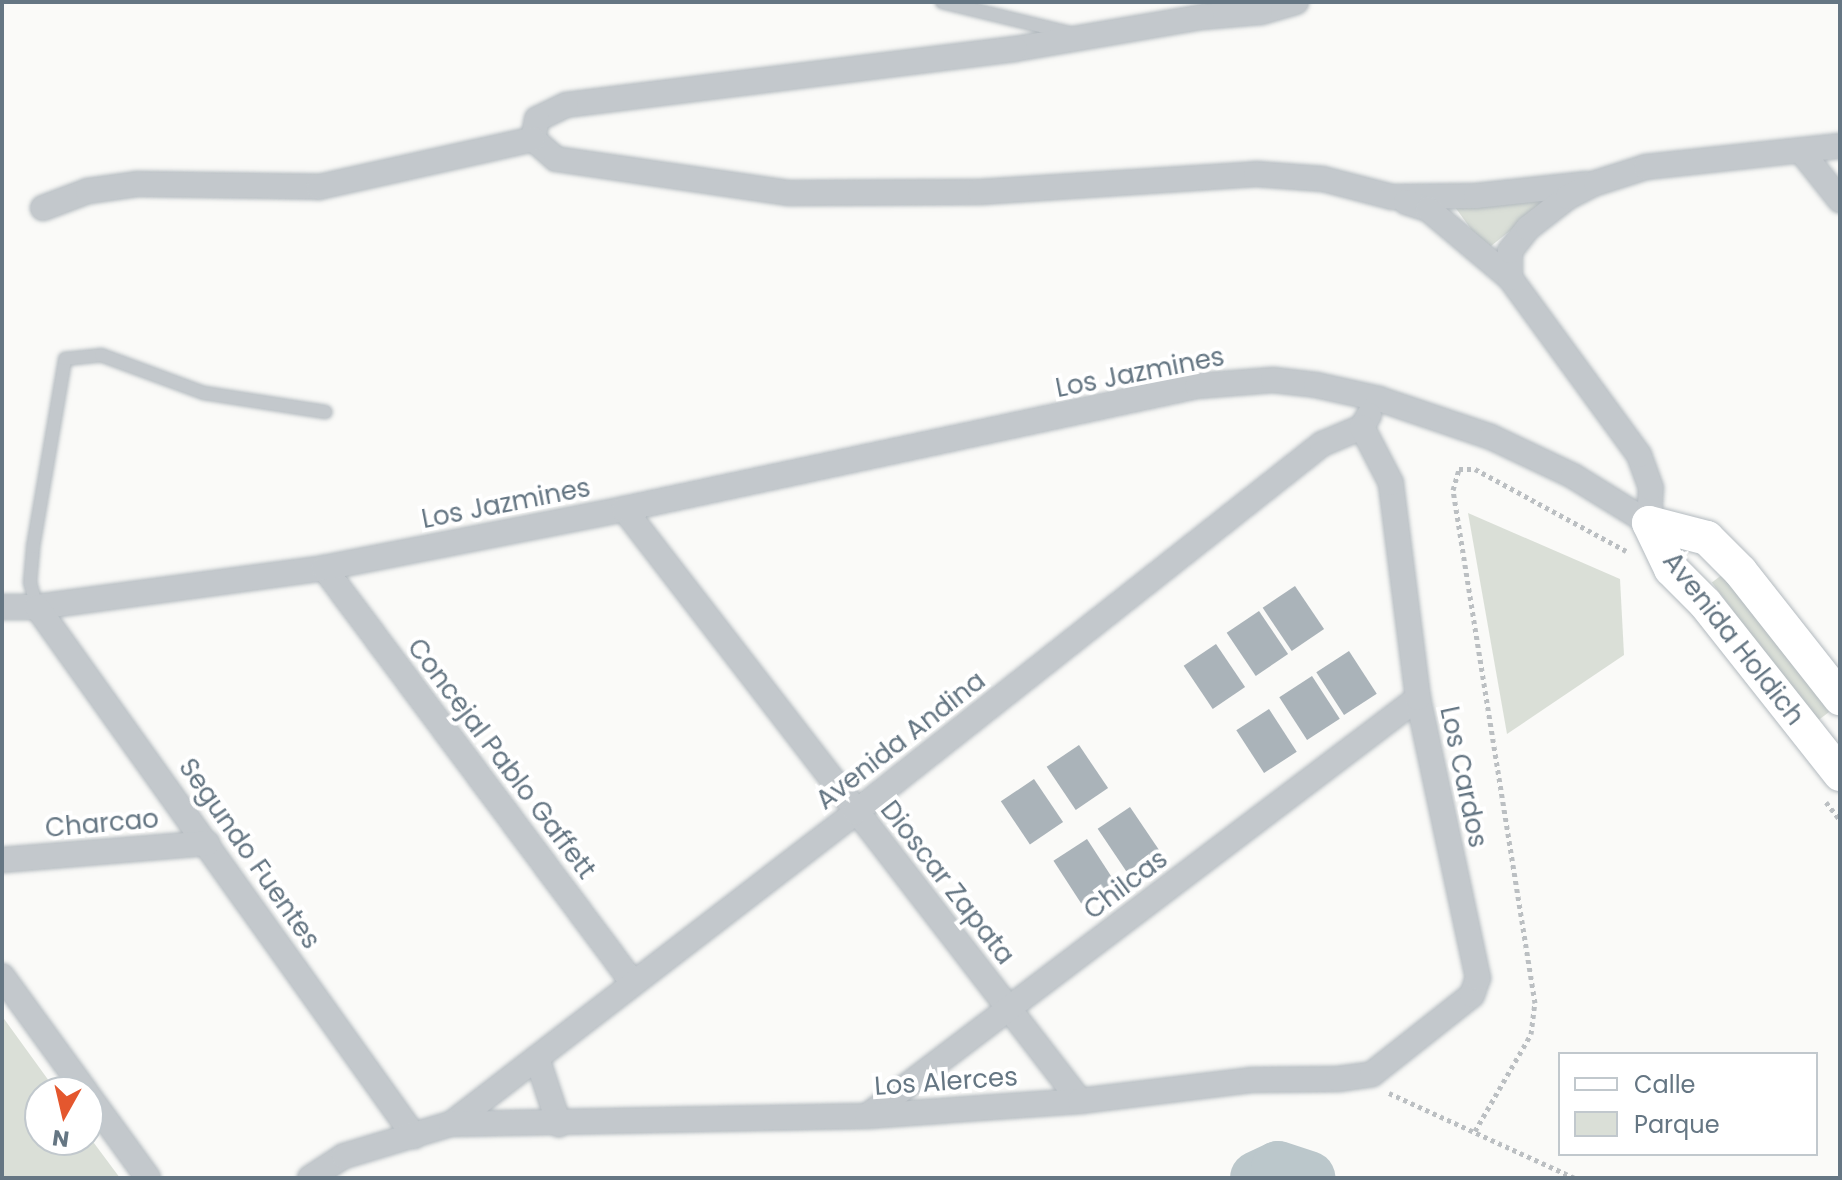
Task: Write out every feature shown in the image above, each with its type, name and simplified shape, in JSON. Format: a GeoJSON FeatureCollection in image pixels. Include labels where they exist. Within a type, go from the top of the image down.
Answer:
{"type":"FeatureCollection","features":[{"type":"Feature","properties":{"kind":"street"},"geometry":{"type":"LineString","coordinates":[[533,139],[537,119],[566,105],[1088,37],[1202,17],[1260,12],[1296,2]]}},
{"type":"Feature","properties":{"kind":"street"},"geometry":{"type":"LineString","coordinates":[[533,139],[556,159],[790,193],[980,192],[1256,174],[1323,179],[1428,209],[1510,278],[1639,455],[1651,488],[1649,523]]}},
{"type":"Feature","properties":{"kind":"street"},"geometry":{"type":"LineString","coordinates":[[43,208],[88,191],[137,184],[319,187],[533,139]]}},
{"type":"Feature","properties":{"kind":"street"},"geometry":{"type":"LineString","coordinates":[[1510,278],[1510,251],[1528,228],[1568,197],[1596,183],[1646,167],[1840,146]]}},
{"type":"Feature","properties":{"kind":"street"},"geometry":{"type":"LineString","coordinates":[[1801,151],[1840,200]]}},
{"type":"Feature","properties":{"kind":"street"},"geometry":{"type":"LineString","coordinates":[[1392,197],[1476,196],[1596,183]]}},
{"type":"Feature","properties":{"kind":"street","name":"Los Jazmines"},"geometry":{"type":"LineString","coordinates":[[2,607],[37,607],[324,568],[624,509],[1197,386],[1273,380],[1316,385],[1379,399],[1491,437],[1573,476],[1649,523]]}},
{"type":"Feature","properties":{"kind":"street"},"geometry":{"type":"LineString","coordinates":[[1362,427],[1379,399]]}},
{"type":"Feature","properties":{"kind":"street","name":"Los Cardos"},"geometry":{"type":"LineString","coordinates":[[1351,1077],[1372,1074],[1472,995],[1478,978],[1418,698],[1391,483],[1362,427]]}},
{"type":"Feature","properties":{"kind":"street","name":"Avenida Andina"},"geometry":{"type":"LineString","coordinates":[[451,1124],[856,812],[1322,444],[1362,427]]}},
{"type":"Feature","properties":{"kind":"street","name":"Dioscar Zapata"},"geometry":{"type":"LineString","coordinates":[[624,509],[1080,1101]]}},
{"type":"Feature","properties":{"kind":"street","name":"Avenida Holdich"},"geometry":{"type":"LineString","coordinates":[[1649,523],[1707,538],[1740,571],[1840,698]]}},
{"type":"Feature","properties":{"kind":"street","name":"Avenida Holdich"},"geometry":{"type":"LineString","coordinates":[[1649,523],[1671,569],[1705,603],[1830,784]]}},
{"type":"Feature","properties":{"kind":"street","name":"Concejal Pablo Gaffett"},"geometry":{"type":"LineString","coordinates":[[324,568],[633,983]]}},
{"type":"Feature","properties":{"kind":"street","name":"Segundo Fuentes"},"geometry":{"type":"LineString","coordinates":[[37,607],[414,1136]]}},
{"type":"Feature","properties":{"kind":"street","name":"Chilcas"},"geometry":{"type":"LineString","coordinates":[[867,1116],[1418,698]]}},
{"type":"Feature","properties":{"kind":"street","name":"Charcao"},"geometry":{"type":"LineString","coordinates":[[2,860],[207,843]]}},
{"type":"Feature","properties":{"kind":"street"},"geometry":{"type":"LineString","coordinates":[[2,976],[75,1076]]}},
{"type":"Feature","properties":{"kind":"street"},"geometry":{"type":"LineString","coordinates":[[537,1058],[559,1124]]}},
{"type":"Feature","properties":{"kind":"street","name":"Los Alerces"},"geometry":{"type":"LineString","coordinates":[[310,1178],[344,1156],[451,1124],[867,1116],[1080,1101],[1251,1080],[1351,1077]]}},
{"type":"Feature","properties":{"kind":"street"},"geometry":{"type":"LineString","coordinates":[[104,1117],[148,1178]]}},
{"type":"Feature","properties":{"kind":"lane"},"geometry":{"type":"LineString","coordinates":[[942,2],[1088,37]]}},
{"type":"Feature","properties":{"kind":"lane"},"geometry":{"type":"LineString","coordinates":[[37,607],[30,583],[33,547],[65,359],[101,355],[204,393],[326,412]]}},
{"type":"Feature","properties":{"kind":"path"},"geometry":{"type":"LineString","coordinates":[[1475,1131],[1531,1034],[1535,1003],[1453,490],[1459,469],[1475,469],[1635,556]]}},
{"type":"Feature","properties":{"kind":"path"},"geometry":{"type":"LineString","coordinates":[[1830,784],[1840,820]]}},
{"type":"Feature","properties":{"kind":"path"},"geometry":{"type":"LineString","coordinates":[[1351,1077],[1575,1178]]}},
{"type":"Feature","properties":{"kind":"green space"},"geometry":{"type":"Polygon","coordinates":[[[1557,193],[1486,250],[1455,207],[1557,193]]]}},
{"type":"Feature","properties":{"kind":"green space"},"geometry":{"type":"Polygon","coordinates":[[[1468,513],[1620,579],[1624,655],[1507,734],[1468,513]]]}},
{"type":"Feature","properties":{"kind":"green space"},"geometry":{"type":"Polygon","coordinates":[[[1727,571],[1832,710],[1817,721],[1712,582],[1727,571]]]}},
{"type":"Feature","properties":{"kind":"green space"},"geometry":{"type":"Polygon","coordinates":[[[2,1016],[45,1076],[24,1076],[24,1156],[104,1156],[120,1178],[2,1178],[2,1016]]]}},
{"type":"Feature","properties":{"kind":"building"},"geometry":{"type":"Polygon","coordinates":[[[1295,586],[1324,629],[1292,651],[1263,608],[1295,586]]]}},
{"type":"Feature","properties":{"kind":"building"},"geometry":{"type":"Polygon","coordinates":[[[1259,611],[1288,654],[1256,676],[1227,633],[1259,611]]]}},
{"type":"Feature","properties":{"kind":"building"},"geometry":{"type":"Polygon","coordinates":[[[1216,644],[1245,687],[1213,709],[1184,666],[1216,644]]]}},
{"type":"Feature","properties":{"kind":"building"},"geometry":{"type":"Polygon","coordinates":[[[1349,651],[1377,694],[1344,715],[1316,672],[1349,651]]]}},
{"type":"Feature","properties":{"kind":"building"},"geometry":{"type":"Polygon","coordinates":[[[1312,676],[1340,719],[1307,740],[1279,697],[1312,676]]]}},
{"type":"Feature","properties":{"kind":"building"},"geometry":{"type":"Polygon","coordinates":[[[1269,709],[1297,752],[1264,773],[1236,730],[1269,709]]]}},
{"type":"Feature","properties":{"kind":"building"},"geometry":{"type":"Polygon","coordinates":[[[1079,745],[1108,788],[1076,810],[1047,767],[1079,745]]]}},
{"type":"Feature","properties":{"kind":"building"},"geometry":{"type":"Polygon","coordinates":[[[1034,779],[1063,822],[1030,844],[1001,801],[1034,779]]]}},
{"type":"Feature","properties":{"kind":"building"},"geometry":{"type":"Polygon","coordinates":[[[1130,807],[1159,850],[1127,872],[1098,829],[1130,807]]]}},
{"type":"Feature","properties":{"kind":"building"},"geometry":{"type":"Polygon","coordinates":[[[1087,839],[1115,882],[1081,904],[1053,861],[1087,839]]]}},
{"type":"Feature","properties":{"kind":"waterway"},"geometry":{"type":"LineString","coordinates":[[1257,1178],[1278,1168],[1308,1178]]}}]}
